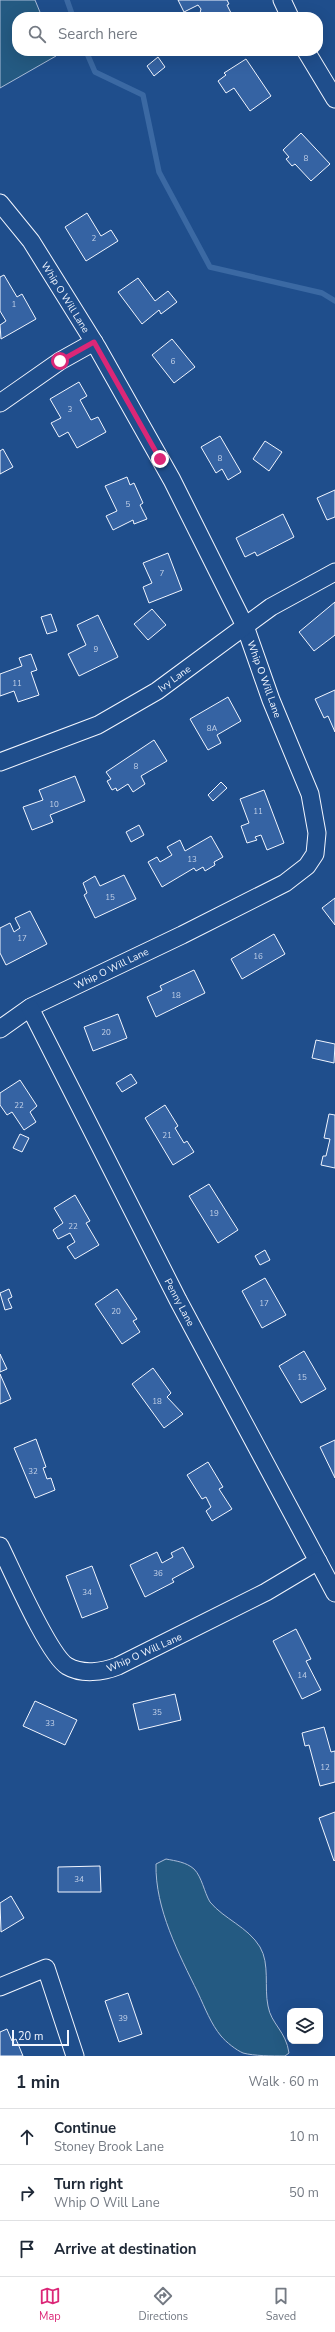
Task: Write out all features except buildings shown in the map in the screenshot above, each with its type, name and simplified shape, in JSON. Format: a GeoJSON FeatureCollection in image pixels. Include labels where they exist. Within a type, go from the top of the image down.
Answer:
{"type":"FeatureCollection","features":[{"type":"Feature","properties":{"kind":"street"},"geometry":{"type":"LineString","coordinates":[[282,0],[288,12]]}},
{"type":"Feature","properties":{"kind":"street"},"geometry":{"type":"LineString","coordinates":[[309,56],[335,99]]}},
{"type":"Feature","properties":{"kind":"street","name":"Whip O Will Lane"},"geometry":{"type":"LineString","coordinates":[[0,203],[32,241],[94,342],[172,480],[245,626],[271,700],[310,794],[317,833],[315,854],[307,866],[285,883],[30,1008],[0,1029]]}},
{"type":"Feature","properties":{"kind":"street"},"geometry":{"type":"LineString","coordinates":[[0,403],[60,361],[94,342]]}},
{"type":"Feature","properties":{"kind":"street","name":"Ivy Lane"},"geometry":{"type":"LineString","coordinates":[[0,762],[98,724],[157,691],[271,607],[335,572]]}},
{"type":"Feature","properties":{"kind":"street","name":"Penny Lane"},"geometry":{"type":"LineString","coordinates":[[30,1008],[178,1300],[335,1593]]}},
{"type":"Feature","properties":{"kind":"street","name":"Whip O Will Lane"},"geometry":{"type":"LineString","coordinates":[[0,1546],[49,1645],[67,1666],[88,1671],[108,1670],[125,1663],[266,1592],[318,1561]]}},
{"type":"Feature","properties":{"kind":"street"},"geometry":{"type":"LineString","coordinates":[[0,1987],[46,1968],[74,2056]]}},
{"type":"Feature","properties":{"kind":"shaded area"},"geometry":{"type":"Polygon","coordinates":[[[0,0],[35,0],[40,12],[12,12],[12,56],[56,56],[0,88],[0,0]]]}},
{"type":"Feature","properties":{"kind":"shaded area"},"geometry":{"type":"Polygon","coordinates":[[[166,1859],[184,1863],[194,1869],[199,1876],[210,1902],[222,1913],[243,1928],[260,1947],[266,1968],[268,2006],[272,2018],[285,2039],[289,2053],[285,2056],[243,2053],[226,2041],[214,2026],[176,1947],[159,1898],[156,1864],[166,1859]]]}},
{"type":"Feature","properties":{"kind":"waterway"},"geometry":{"type":"LineString","coordinates":[[67,0],[71,12]]}},
{"type":"Feature","properties":{"kind":"waterway"},"geometry":{"type":"LineString","coordinates":[[88,56],[95,72],[143,95],[159,172],[210,267],[322,293],[335,301]]}},
{"type":"Feature","properties":{"kind":"route"},"geometry":{"type":"LineString","coordinates":[[60,361],[94,342],[160,459]]}}]}
